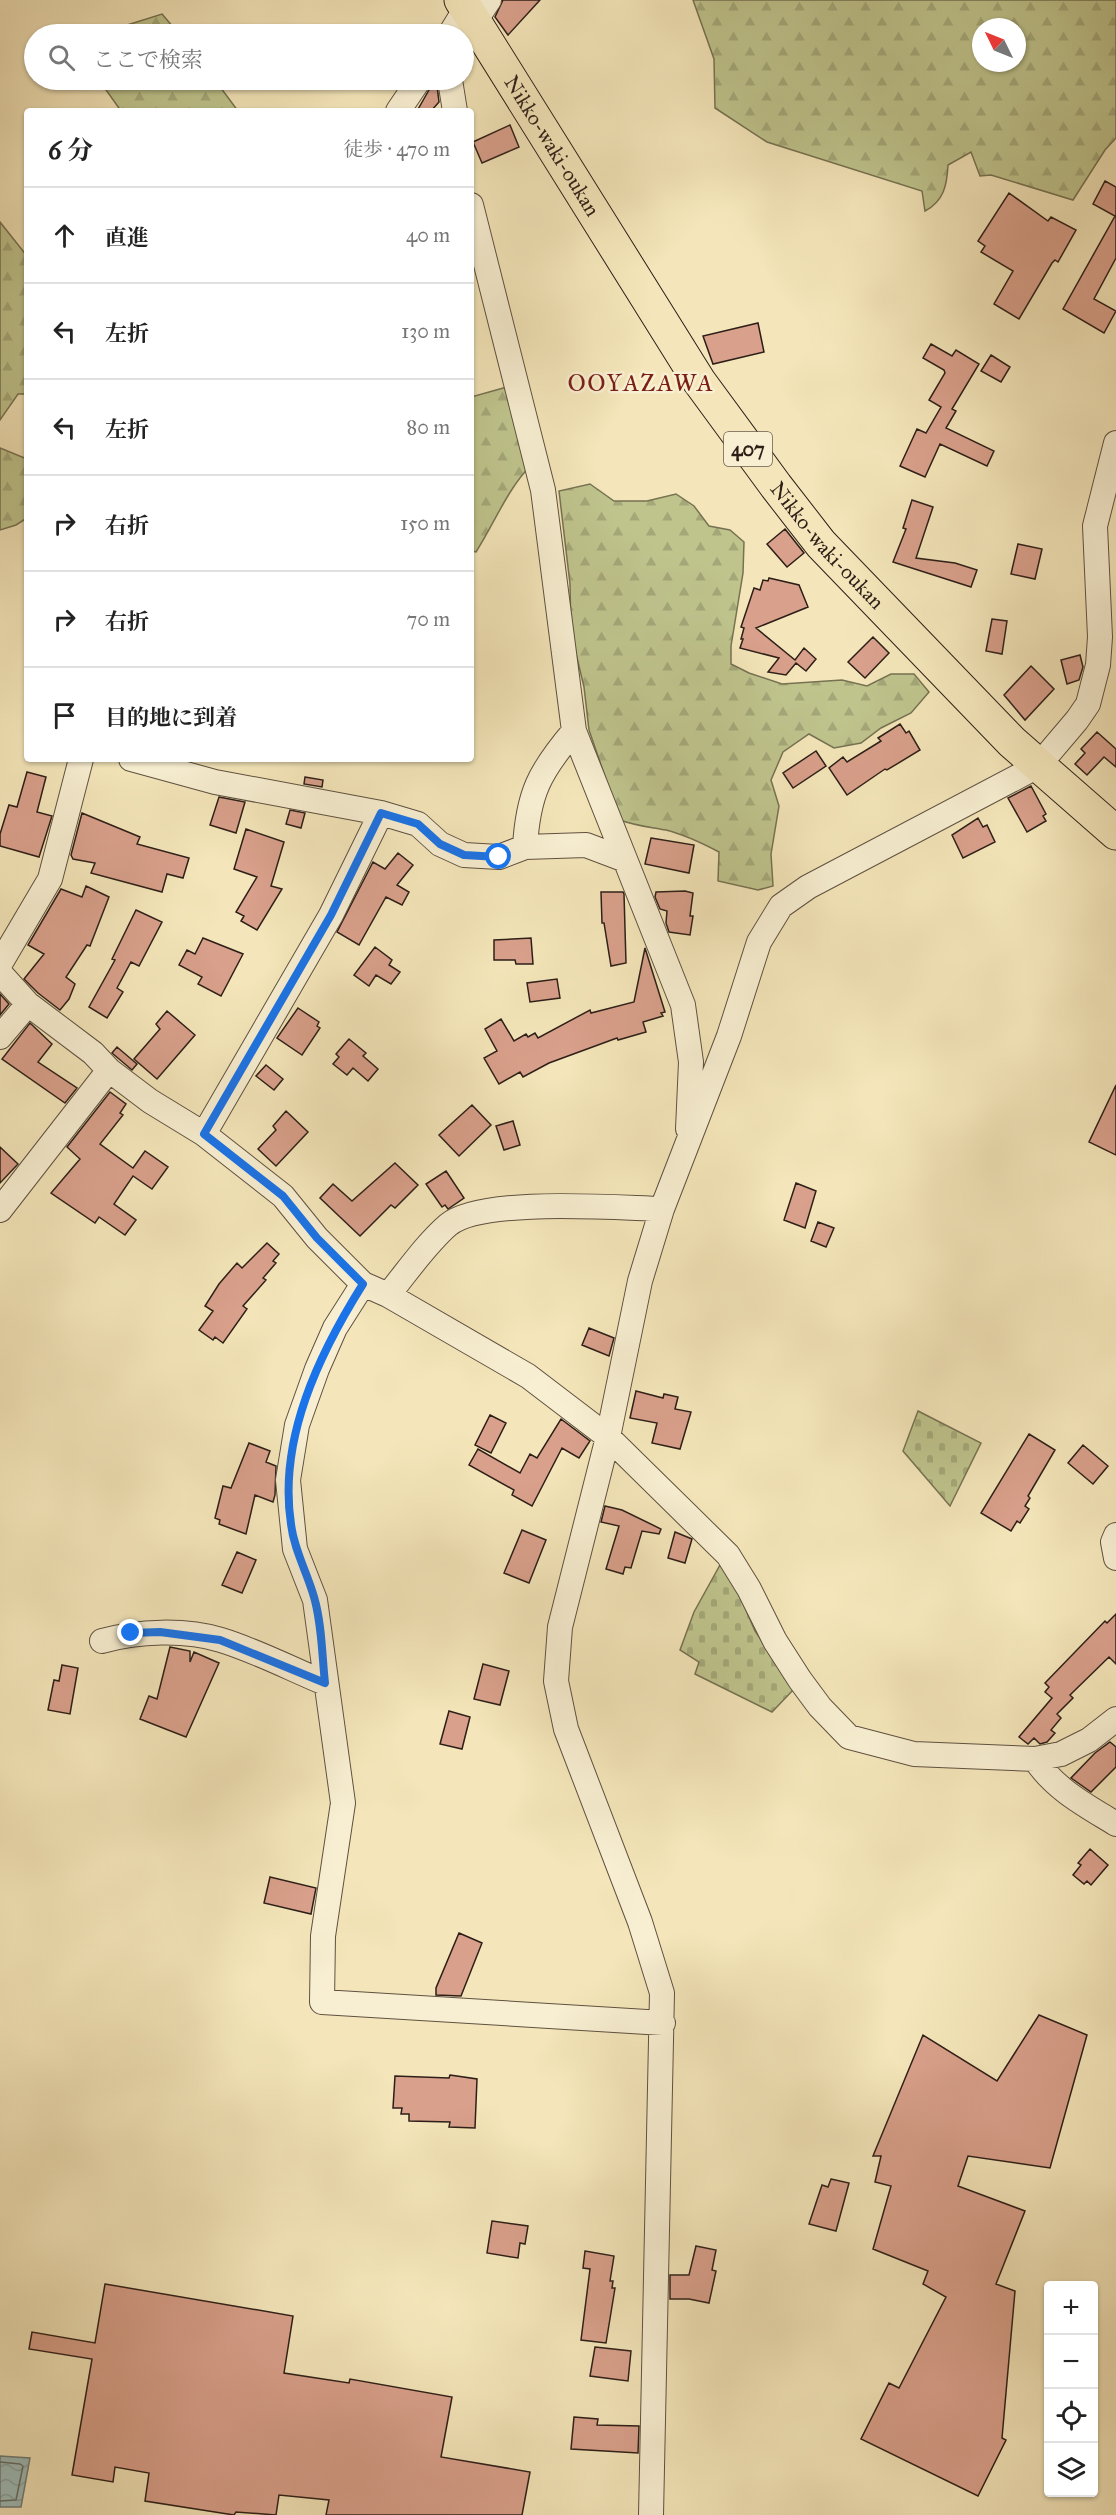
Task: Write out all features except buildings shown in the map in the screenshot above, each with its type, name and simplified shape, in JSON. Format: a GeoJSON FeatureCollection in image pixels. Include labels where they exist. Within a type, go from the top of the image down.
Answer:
{"type":"FeatureCollection","features":[{"type":"Feature","properties":{"kind":"highway","name":"Nikko-waki-oukan"},"geometry":{"type":"LineString","coordinates":[[468,13],[699,381],[821,543],[1038,766],[1116,833]]}},
{"type":"Feature","properties":{"kind":"street"},"geometry":{"type":"LineString","coordinates":[[400,108],[412,90]]}},
{"type":"Feature","properties":{"kind":"street"},"geometry":{"type":"LineString","coordinates":[[451,90],[454,108]]}},
{"type":"Feature","properties":{"kind":"street"},"geometry":{"type":"LineString","coordinates":[[474,218],[543,490],[574,731],[683,1005],[691,1062],[687,1115],[690,1143]]}},
{"type":"Feature","properties":{"kind":"street"},"geometry":{"type":"LineString","coordinates":[[651,2515],[663,1993],[658,1974],[566,1729],[556,1681],[560,1627],[608,1437],[640,1281],[662,1209],[690,1143],[729,1036],[759,942],[781,906],[808,887],[1038,766],[1061,741],[1088,704],[1108,635],[1095,526],[1116,443]]}},
{"type":"Feature","properties":{"kind":"street"},"geometry":{"type":"LineString","coordinates":[[525,847],[532,794],[550,759],[574,731]]}},
{"type":"Feature","properties":{"kind":"street"},"geometry":{"type":"LineString","coordinates":[[0,964],[50,879],[80,762]]}},
{"type":"Feature","properties":{"kind":"street"},"geometry":{"type":"LineString","coordinates":[[142,762],[215,782],[381,813],[418,824],[440,844],[464,855],[499,857],[525,847],[586,844],[623,859]]}},
{"type":"Feature","properties":{"kind":"street"},"geometry":{"type":"LineString","coordinates":[[204,1134],[320,934],[381,813]]}},
{"type":"Feature","properties":{"kind":"street"},"geometry":{"type":"LineString","coordinates":[[0,973],[28,1004],[93,1053],[109,1070],[150,1101],[204,1134],[283,1196],[317,1238],[363,1284],[388,1295],[528,1376],[608,1437],[728,1555],[749,1589],[775,1641],[800,1680],[820,1707],[849,1737],[914,1754],[1035,1759],[1061,1754],[1089,1740],[1116,1719]]}},
{"type":"Feature","properties":{"kind":"street"},"geometry":{"type":"LineString","coordinates":[[0,1037],[28,1004]]}},
{"type":"Feature","properties":{"kind":"street"},"geometry":{"type":"LineString","coordinates":[[0,1210],[109,1070]]}},
{"type":"Feature","properties":{"kind":"street"},"geometry":{"type":"LineString","coordinates":[[388,1295],[449,1224],[466,1216],[498,1210],[557,1207],[662,1209]]}},
{"type":"Feature","properties":{"kind":"street"},"geometry":{"type":"LineString","coordinates":[[363,1284],[335,1328],[317,1369],[297,1425],[288,1480],[295,1549],[315,1600],[325,1683],[339,1759],[343,1803],[322,1936],[322,2001],[663,2024]]}},
{"type":"Feature","properties":{"kind":"street"},"geometry":{"type":"LineString","coordinates":[[1116,1534],[1113,1542],[1116,1558]]}},
{"type":"Feature","properties":{"kind":"street"},"geometry":{"type":"LineString","coordinates":[[102,1641],[141,1633],[220,1640],[325,1683]]}},
{"type":"Feature","properties":{"kind":"street"},"geometry":{"type":"LineString","coordinates":[[1035,1759],[1044,1773],[1061,1788],[1116,1824]]}},
{"type":"Feature","properties":{"kind":"green space"},"geometry":{"type":"Polygon","coordinates":[[[693,0],[1116,0],[1116,138],[1105,150],[1073,200],[991,175],[980,176],[971,152],[948,165],[943,192],[925,211],[922,191],[767,142],[715,108],[714,59],[693,0]]]}},
{"type":"Feature","properties":{"kind":"green space"},"geometry":{"type":"Polygon","coordinates":[[[162,14],[170,24],[130,24],[162,14]]]}},
{"type":"Feature","properties":{"kind":"green space"},"geometry":{"type":"Polygon","coordinates":[[[106,90],[222,90],[236,108],[119,108],[106,90]]]}},
{"type":"Feature","properties":{"kind":"green space"},"geometry":{"type":"Polygon","coordinates":[[[0,222],[24,252],[24,394],[18,394],[0,420],[0,222]]]}},
{"type":"Feature","properties":{"kind":"green space"},"geometry":{"type":"Polygon","coordinates":[[[507,387],[531,465],[508,496],[476,552],[474,552],[474,396],[507,387]]]}},
{"type":"Feature","properties":{"kind":"green space"},"geometry":{"type":"Polygon","coordinates":[[[0,448],[24,458],[24,520],[0,530],[0,448]]]}},
{"type":"Feature","properties":{"kind":"green space"},"geometry":{"type":"Polygon","coordinates":[[[590,484],[614,501],[647,501],[676,494],[694,506],[709,526],[730,530],[744,542],[743,573],[731,646],[731,664],[749,673],[782,684],[842,680],[867,686],[891,674],[914,674],[929,692],[911,713],[881,728],[861,743],[834,748],[809,734],[783,752],[771,780],[779,806],[771,854],[773,886],[758,890],[718,881],[719,852],[673,832],[620,820],[589,730],[584,687],[571,633],[570,584],[559,491],[590,484]]]}},
{"type":"Feature","properties":{"kind":"green space"},"geometry":{"type":"Polygon","coordinates":[[[918,1411],[981,1443],[950,1506],[903,1451],[918,1411]]]}},
{"type":"Feature","properties":{"kind":"green space"},"geometry":{"type":"Polygon","coordinates":[[[725,1561],[755,1631],[795,1688],[772,1712],[695,1674],[699,1662],[680,1650],[694,1612],[720,1565],[725,1561]]]}},
{"type":"Feature","properties":{"kind":"water"},"geometry":{"type":"Polygon","coordinates":[[[0,2456],[30,2458],[21,2507],[0,2507],[0,2456]]]}},
{"type":"Feature","properties":{"kind":"district","name":"OOYAZAWA"},"geometry":{"type":"Point","coordinates":[641,383]}},
{"type":"Feature","properties":{"kind":"route"},"geometry":{"type":"LineString","coordinates":[[131,1633],[160,1632],[220,1640],[325,1683],[315,1600],[308,1576],[295,1549],[290,1521],[288,1480],[297,1425],[317,1369],[335,1328],[363,1284],[317,1238],[283,1196],[204,1134],[331,915],[381,813],[418,824],[440,844],[464,855],[499,857]]}}]}
